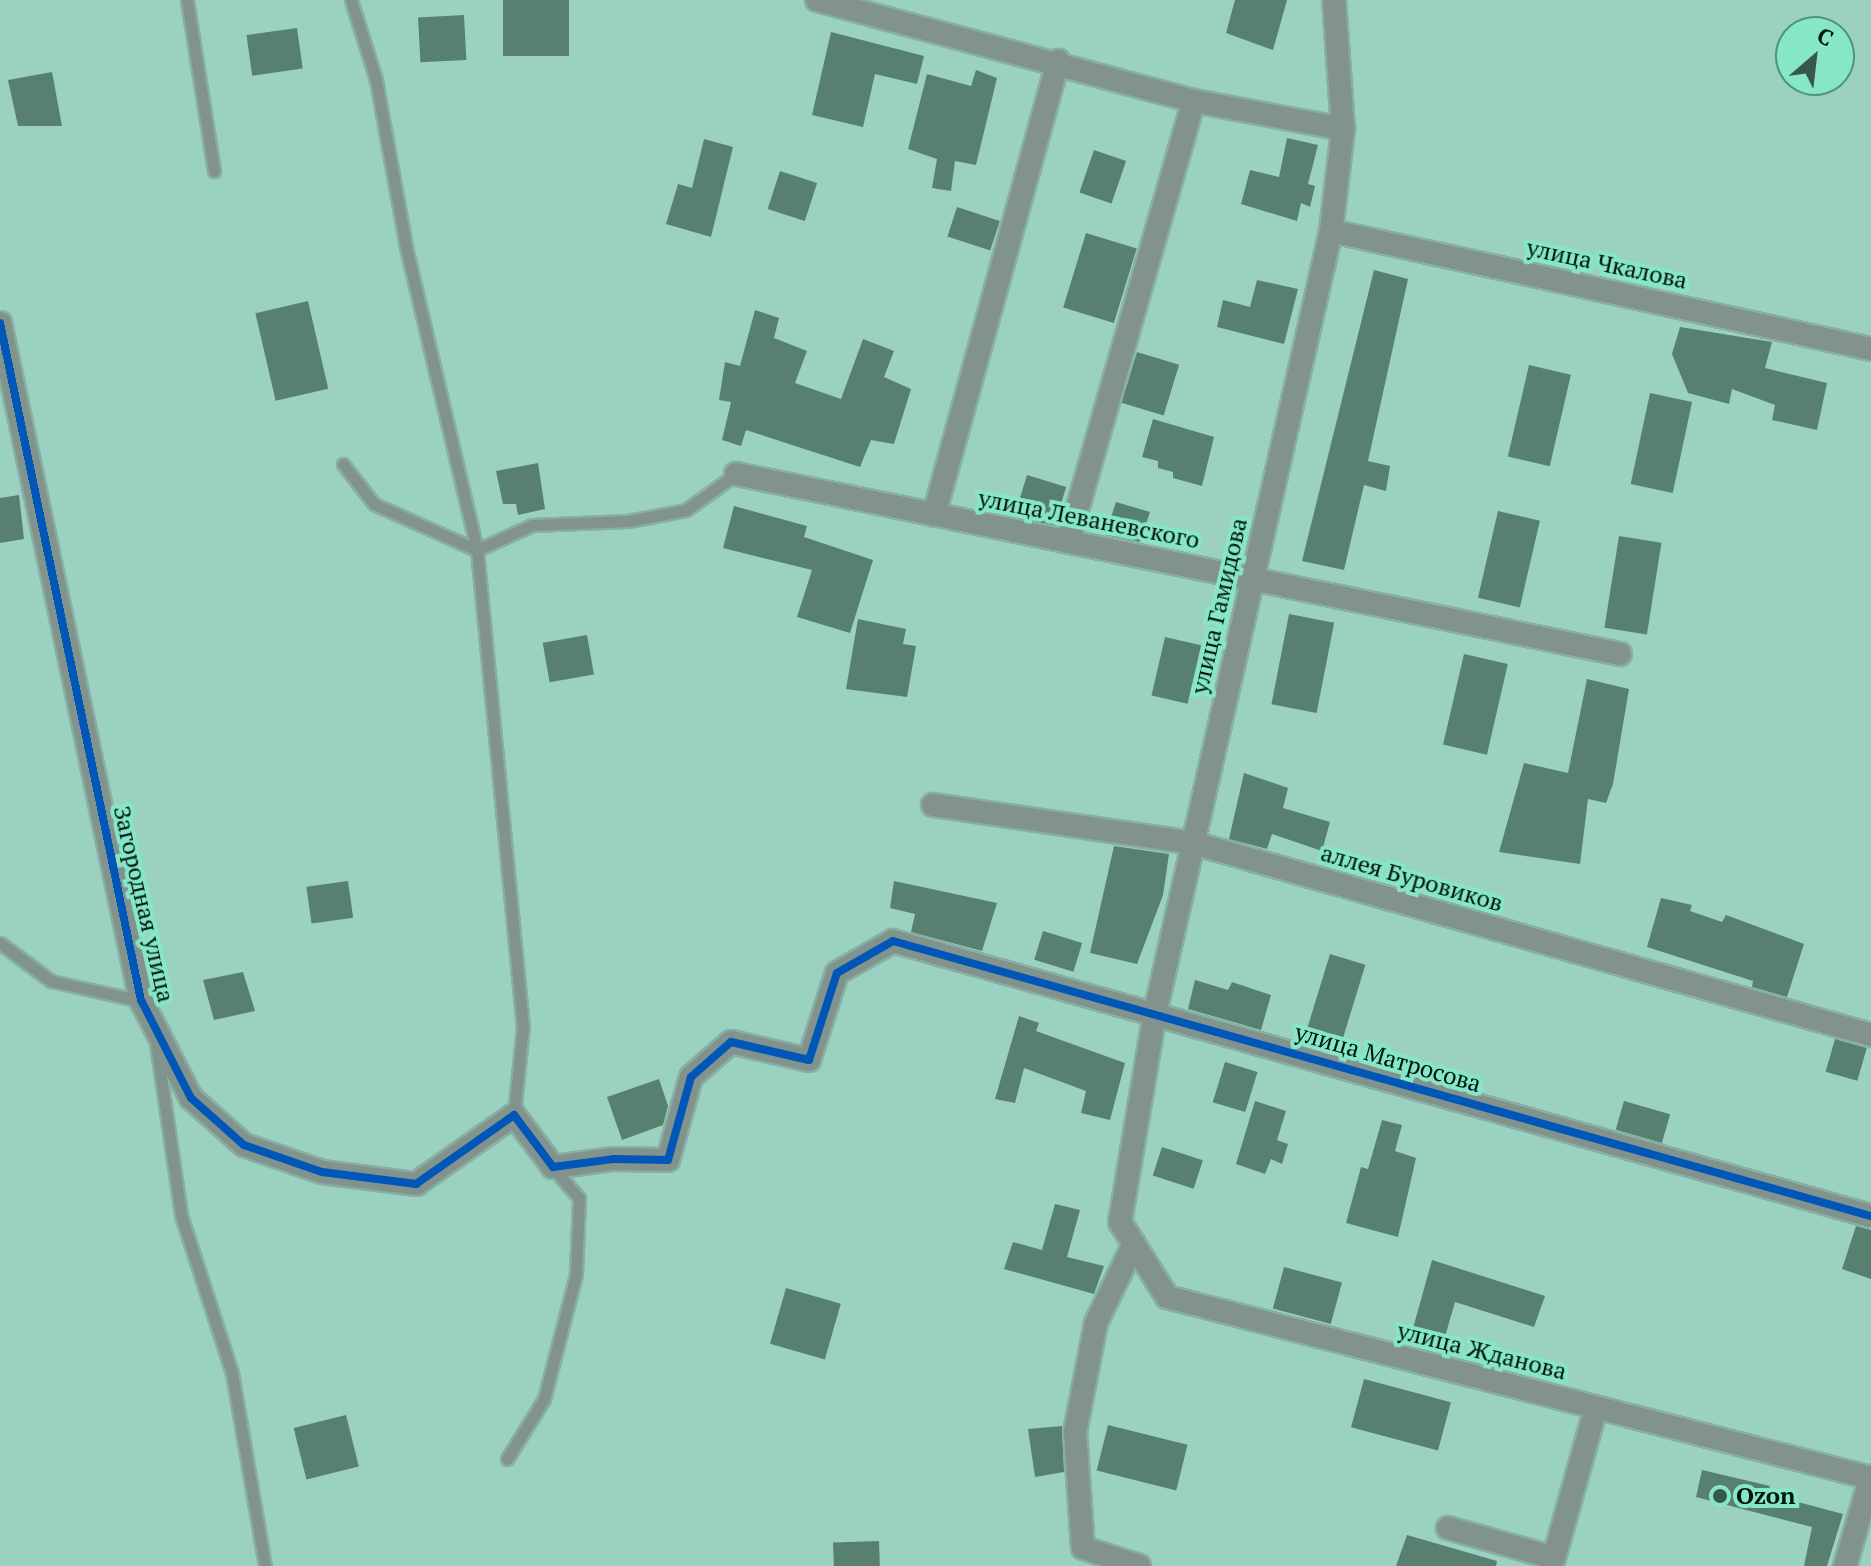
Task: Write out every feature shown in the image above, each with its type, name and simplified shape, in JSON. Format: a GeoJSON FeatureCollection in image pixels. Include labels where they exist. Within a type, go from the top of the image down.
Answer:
{"type":"FeatureCollection","features":[{"type":"Feature","properties":{"kind":"street"},"geometry":{"type":"LineString","coordinates":[[817,0],[1058,61],[1194,101],[1343,129]]}},
{"type":"Feature","properties":{"kind":"street","name":"улица Гамидова"},"geometry":{"type":"LineString","coordinates":[[1120,1222],[1155,1013],[1331,231],[1343,129],[1334,0]]}},
{"type":"Feature","properties":{"kind":"street"},"geometry":{"type":"LineString","coordinates":[[934,515],[1058,61]]}},
{"type":"Feature","properties":{"kind":"street"},"geometry":{"type":"LineString","coordinates":[[1068,542],[1194,101]]}},
{"type":"Feature","properties":{"kind":"street","name":"улица Чкалова"},"geometry":{"type":"LineString","coordinates":[[1331,231],[1871,349]]}},
{"type":"Feature","properties":{"kind":"street","name":"Загородная улица"},"geometry":{"type":"LineString","coordinates":[[0,323],[141,1000],[191,1098],[244,1145],[322,1172],[416,1184],[514,1115]]}},
{"type":"Feature","properties":{"kind":"street","name":"улица Леваневского"},"geometry":{"type":"LineString","coordinates":[[736,474],[1620,654]]}},
{"type":"Feature","properties":{"kind":"street","name":"аллея Буровиков"},"geometry":{"type":"LineString","coordinates":[[933,805],[1193,843],[1871,1035]]}},
{"type":"Feature","properties":{"kind":"street","name":"улица Матросова"},"geometry":{"type":"LineString","coordinates":[[553,1167],[614,1159],[668,1160],[691,1077],[731,1042],[809,1060],[837,973],[893,941],[1871,1216]]}},
{"type":"Feature","properties":{"kind":"street"},"geometry":{"type":"LineString","coordinates":[[514,1115],[553,1167]]}},
{"type":"Feature","properties":{"kind":"street","name":"улица Жданова"},"geometry":{"type":"LineString","coordinates":[[1120,1222],[1167,1297],[1871,1478]]}},
{"type":"Feature","properties":{"kind":"street"},"geometry":{"type":"LineString","coordinates":[[1134,1244],[1096,1323],[1075,1432],[1083,1548],[1139,1566]]}},
{"type":"Feature","properties":{"kind":"street"},"geometry":{"type":"LineString","coordinates":[[1448,1528],[1554,1558],[1596,1408]]}},
{"type":"Feature","properties":{"kind":"street"},"geometry":{"type":"LineString","coordinates":[[1845,1566],[1871,1478]]}},
{"type":"Feature","properties":{"kind":"lane"},"geometry":{"type":"LineString","coordinates":[[187,0],[214,171]]}},
{"type":"Feature","properties":{"kind":"lane"},"geometry":{"type":"LineString","coordinates":[[351,0],[376,80],[406,247],[477,550],[523,1026],[514,1115]]}},
{"type":"Feature","properties":{"kind":"lane"},"geometry":{"type":"LineString","coordinates":[[343,464],[374,504],[477,550],[532,525],[628,521],[686,510],[736,474]]}},
{"type":"Feature","properties":{"kind":"lane"},"geometry":{"type":"LineString","coordinates":[[0,943],[51,981],[141,1000],[157,1046],[181,1215],[232,1373],[265,1566]]}},
{"type":"Feature","properties":{"kind":"lane"},"geometry":{"type":"LineString","coordinates":[[507,1459],[544,1399],[576,1274],[579,1198],[553,1167]]}},
{"type":"Feature","properties":{"kind":"building"},"geometry":{"type":"Polygon","coordinates":[[[503,0],[569,0],[569,56],[503,56],[503,0]]]}},
{"type":"Feature","properties":{"kind":"building"},"geometry":{"type":"Polygon","coordinates":[[[1235,0],[1287,0],[1273,50],[1226,33],[1235,0]]]}},
{"type":"Feature","properties":{"kind":"building"},"geometry":{"type":"Polygon","coordinates":[[[464,15],[466,60],[420,62],[418,17],[464,15]]]}},
{"type":"Feature","properties":{"kind":"building"},"geometry":{"type":"Polygon","coordinates":[[[297,28],[303,69],[252,76],[246,35],[297,28]]]}},
{"type":"Feature","properties":{"kind":"building"},"geometry":{"type":"Polygon","coordinates":[[[831,32],[924,56],[917,84],[875,74],[863,127],[812,115],[831,32]]]}},
{"type":"Feature","properties":{"kind":"building"},"geometry":{"type":"Polygon","coordinates":[[[976,70],[997,78],[976,165],[955,161],[951,191],[932,188],[937,159],[908,149],[927,74],[971,86],[976,70]]]}},
{"type":"Feature","properties":{"kind":"building"},"geometry":{"type":"Polygon","coordinates":[[[52,72],[62,126],[18,126],[8,80],[52,72]]]}},
{"type":"Feature","properties":{"kind":"building"},"geometry":{"type":"Polygon","coordinates":[[[1287,138],[1318,145],[1308,184],[1315,186],[1310,207],[1301,203],[1297,221],[1241,204],[1250,170],[1279,177],[1287,138]]]}},
{"type":"Feature","properties":{"kind":"building"},"geometry":{"type":"Polygon","coordinates":[[[704,139],[733,147],[711,237],[666,224],[678,184],[692,188],[704,139]]]}},
{"type":"Feature","properties":{"kind":"building"},"geometry":{"type":"Polygon","coordinates":[[[1094,150],[1126,161],[1111,204],[1079,193],[1094,150]]]}},
{"type":"Feature","properties":{"kind":"building"},"geometry":{"type":"Polygon","coordinates":[[[780,171],[817,183],[805,221],[768,209],[780,171]]]}},
{"type":"Feature","properties":{"kind":"building"},"geometry":{"type":"Polygon","coordinates":[[[957,207],[1000,221],[990,250],[947,236],[957,207]]]}},
{"type":"Feature","properties":{"kind":"building"},"geometry":{"type":"Polygon","coordinates":[[[1086,233],[1137,248],[1114,323],[1063,308],[1086,233]]]}},
{"type":"Feature","properties":{"kind":"building"},"geometry":{"type":"Polygon","coordinates":[[[1374,270],[1408,279],[1368,461],[1390,466],[1386,491],[1364,485],[1344,570],[1302,561],[1374,270]]]}},
{"type":"Feature","properties":{"kind":"building"},"geometry":{"type":"Polygon","coordinates":[[[1257,280],[1298,289],[1284,344],[1217,327],[1223,300],[1250,307],[1257,280]]]}},
{"type":"Feature","properties":{"kind":"building"},"geometry":{"type":"Polygon","coordinates":[[[308,301],[328,389],[276,401],[255,313],[308,301]]]}},
{"type":"Feature","properties":{"kind":"building"},"geometry":{"type":"Polygon","coordinates":[[[755,310],[779,318],[774,338],[807,351],[795,383],[841,399],[863,339],[894,351],[884,377],[911,389],[894,444],[871,440],[860,467],[746,430],[741,446],[722,440],[731,402],[719,400],[725,362],[740,366],[755,310]]]}},
{"type":"Feature","properties":{"kind":"building"},"geometry":{"type":"Polygon","coordinates":[[[1680,327],[1772,342],[1765,368],[1827,383],[1817,430],[1772,420],[1775,405],[1732,389],[1729,404],[1688,393],[1672,354],[1680,327]]]}},
{"type":"Feature","properties":{"kind":"building"},"geometry":{"type":"Polygon","coordinates":[[[1137,352],[1179,365],[1164,416],[1122,403],[1137,352]]]}},
{"type":"Feature","properties":{"kind":"building"},"geometry":{"type":"Polygon","coordinates":[[[1529,365],[1571,375],[1550,466],[1508,457],[1529,365]]]}},
{"type":"Feature","properties":{"kind":"building"},"geometry":{"type":"Polygon","coordinates":[[[1650,393],[1692,402],[1673,493],[1631,484],[1650,393]]]}},
{"type":"Feature","properties":{"kind":"building"},"geometry":{"type":"Polygon","coordinates":[[[1153,419],[1214,437],[1202,486],[1173,478],[1173,472],[1158,468],[1158,461],[1142,457],[1153,419]]]}},
{"type":"Feature","properties":{"kind":"building"},"geometry":{"type":"Polygon","coordinates":[[[538,463],[545,509],[518,515],[516,504],[503,504],[496,471],[538,463]]]}},
{"type":"Feature","properties":{"kind":"building"},"geometry":{"type":"Polygon","coordinates":[[[1027,475],[1066,487],[1054,527],[1015,515],[1027,475]]]}},
{"type":"Feature","properties":{"kind":"building"},"geometry":{"type":"Polygon","coordinates":[[[19,495],[24,539],[0,543],[0,498],[19,495]]]}},
{"type":"Feature","properties":{"kind":"building"},"geometry":{"type":"Polygon","coordinates":[[[1116,502],[1150,512],[1140,542],[1105,535],[1116,502]]]}},
{"type":"Feature","properties":{"kind":"building"},"geometry":{"type":"Polygon","coordinates":[[[734,506],[807,526],[804,537],[873,560],[850,633],[797,617],[812,570],[723,548],[734,506]]]}},
{"type":"Feature","properties":{"kind":"building"},"geometry":{"type":"Polygon","coordinates":[[[1498,511],[1540,521],[1520,607],[1478,598],[1498,511]]]}},
{"type":"Feature","properties":{"kind":"building"},"geometry":{"type":"Polygon","coordinates":[[[1619,536],[1661,543],[1647,635],[1604,628],[1619,536]]]}},
{"type":"Feature","properties":{"kind":"building"},"geometry":{"type":"Polygon","coordinates":[[[1289,614],[1334,623],[1317,713],[1271,704],[1289,614]]]}},
{"type":"Feature","properties":{"kind":"building"},"geometry":{"type":"Polygon","coordinates":[[[858,619],[906,629],[903,644],[916,646],[907,697],[846,689],[858,619]]]}},
{"type":"Feature","properties":{"kind":"building"},"geometry":{"type":"Polygon","coordinates":[[[587,635],[594,674],[550,682],[543,643],[587,635]]]}},
{"type":"Feature","properties":{"kind":"building"},"geometry":{"type":"Polygon","coordinates":[[[1165,637],[1201,645],[1188,704],[1152,695],[1165,637]]]}},
{"type":"Feature","properties":{"kind":"building"},"geometry":{"type":"Polygon","coordinates":[[[1464,654],[1508,664],[1487,755],[1443,745],[1464,654]]]}},
{"type":"Feature","properties":{"kind":"building"},"geometry":{"type":"Polygon","coordinates":[[[1587,679],[1629,689],[1613,784],[1606,803],[1588,799],[1580,864],[1499,852],[1524,763],[1568,773],[1587,679]]]}},
{"type":"Feature","properties":{"kind":"building"},"geometry":{"type":"Polygon","coordinates":[[[1244,773],[1288,788],[1283,808],[1330,822],[1322,851],[1272,834],[1267,849],[1229,839],[1244,773]]]}},
{"type":"Feature","properties":{"kind":"building"},"geometry":{"type":"Polygon","coordinates":[[[1114,846],[1169,854],[1163,895],[1137,964],[1090,953],[1114,846]]]}},
{"type":"Feature","properties":{"kind":"building"},"geometry":{"type":"Polygon","coordinates":[[[348,881],[353,918],[312,923],[306,887],[348,881]]]}},
{"type":"Feature","properties":{"kind":"building"},"geometry":{"type":"Polygon","coordinates":[[[894,881],[997,903],[982,951],[911,932],[915,914],[890,908],[894,881]]]}},
{"type":"Feature","properties":{"kind":"building"},"geometry":{"type":"Polygon","coordinates":[[[1661,898],[1692,905],[1690,911],[1722,922],[1726,915],[1804,944],[1787,997],[1752,987],[1753,981],[1647,947],[1661,898]]]}},
{"type":"Feature","properties":{"kind":"building"},"geometry":{"type":"Polygon","coordinates":[[[1043,931],[1082,943],[1073,972],[1034,960],[1043,931]]]}},
{"type":"Feature","properties":{"kind":"building"},"geometry":{"type":"Polygon","coordinates":[[[1330,954],[1365,965],[1343,1038],[1307,1028],[1330,954]]]}},
{"type":"Feature","properties":{"kind":"building"},"geometry":{"type":"Polygon","coordinates":[[[243,972],[255,1011],[214,1020],[203,980],[243,972]]]}},
{"type":"Feature","properties":{"kind":"building"},"geometry":{"type":"Polygon","coordinates":[[[1195,980],[1228,990],[1232,982],[1271,995],[1261,1030],[1188,1009],[1195,980]]]}},
{"type":"Feature","properties":{"kind":"building"},"geometry":{"type":"Polygon","coordinates":[[[1019,1016],[1039,1023],[1036,1031],[1125,1063],[1110,1120],[1081,1113],[1086,1091],[1024,1068],[1015,1103],[995,1099],[1019,1016]]]}},
{"type":"Feature","properties":{"kind":"building"},"geometry":{"type":"Polygon","coordinates":[[[1835,1039],[1867,1048],[1857,1081],[1826,1072],[1835,1039]]]}},
{"type":"Feature","properties":{"kind":"building"},"geometry":{"type":"Polygon","coordinates":[[[1225,1062],[1258,1072],[1245,1112],[1213,1102],[1225,1062]]]}},
{"type":"Feature","properties":{"kind":"building"},"geometry":{"type":"Polygon","coordinates":[[[659,1079],[668,1106],[663,1125],[622,1140],[607,1097],[659,1079]]]}},
{"type":"Feature","properties":{"kind":"building"},"geometry":{"type":"Polygon","coordinates":[[[1255,1101],[1286,1111],[1277,1140],[1288,1144],[1282,1164],[1271,1159],[1265,1174],[1236,1164],[1255,1101]]]}},
{"type":"Feature","properties":{"kind":"building"},"geometry":{"type":"Polygon","coordinates":[[[1624,1101],[1670,1114],[1662,1143],[1616,1130],[1624,1101]]]}},
{"type":"Feature","properties":{"kind":"building"},"geometry":{"type":"Polygon","coordinates":[[[1382,1120],[1402,1125],[1395,1151],[1416,1158],[1398,1237],[1346,1223],[1361,1167],[1368,1169],[1382,1120]]]}},
{"type":"Feature","properties":{"kind":"building"},"geometry":{"type":"Polygon","coordinates":[[[1162,1147],[1203,1160],[1194,1189],[1153,1176],[1162,1147]]]}},
{"type":"Feature","properties":{"kind":"building"},"geometry":{"type":"Polygon","coordinates":[[[1055,1204],[1080,1210],[1067,1257],[1104,1266],[1094,1294],[1004,1269],[1013,1242],[1042,1250],[1055,1204]]]}},
{"type":"Feature","properties":{"kind":"building"},"geometry":{"type":"Polygon","coordinates":[[[1856,1226],[1871,1230],[1871,1279],[1842,1269],[1856,1226]]]}},
{"type":"Feature","properties":{"kind":"building"},"geometry":{"type":"Polygon","coordinates":[[[1432,1260],[1545,1296],[1534,1327],[1455,1302],[1442,1347],[1410,1339],[1432,1260]]]}},
{"type":"Feature","properties":{"kind":"building"},"geometry":{"type":"Polygon","coordinates":[[[1284,1267],[1342,1283],[1331,1324],[1273,1309],[1284,1267]]]}},
{"type":"Feature","properties":{"kind":"building"},"geometry":{"type":"Polygon","coordinates":[[[786,1288],[841,1304],[825,1359],[770,1344],[786,1288]]]}},
{"type":"Feature","properties":{"kind":"building"},"geometry":{"type":"Polygon","coordinates":[[[1364,1379],[1451,1402],[1438,1451],[1351,1427],[1364,1379]]]}},
{"type":"Feature","properties":{"kind":"building"},"geometry":{"type":"Polygon","coordinates":[[[346,1415],[359,1466],[306,1479],[294,1428],[346,1415]]]}},
{"type":"Feature","properties":{"kind":"building"},"geometry":{"type":"Polygon","coordinates":[[[1108,1425],[1188,1445],[1176,1490],[1097,1471],[1108,1425]]]}},
{"type":"Feature","properties":{"kind":"building"},"geometry":{"type":"Polygon","coordinates":[[[1062,1426],[1064,1472],[1035,1477],[1028,1429],[1062,1426]]]}},
{"type":"Feature","properties":{"kind":"building"},"geometry":{"type":"Polygon","coordinates":[[[1702,1470],[1770,1486],[1768,1494],[1843,1514],[1827,1566],[1804,1566],[1812,1527],[1696,1497],[1702,1470]]]}},
{"type":"Feature","properties":{"kind":"building"},"geometry":{"type":"Polygon","coordinates":[[[1407,1535],[1497,1561],[1496,1566],[1396,1566],[1407,1535]]]}},
{"type":"Feature","properties":{"kind":"building"},"geometry":{"type":"Polygon","coordinates":[[[879,1541],[880,1566],[834,1566],[833,1543],[879,1541]]]}},
{"type":"Feature","properties":{"kind":"cycle path"},"geometry":{"type":"LineString","coordinates":[[0,323],[141,1000],[191,1098],[244,1145],[322,1172],[416,1184],[514,1115],[553,1167],[614,1159],[668,1160],[691,1077],[731,1042],[809,1060],[837,973],[893,941],[1871,1216]]}},
{"type":"Feature","properties":{"kind":"place","name":"Ozon"},"geometry":{"type":"Point","coordinates":[1720,1496]}}]}
